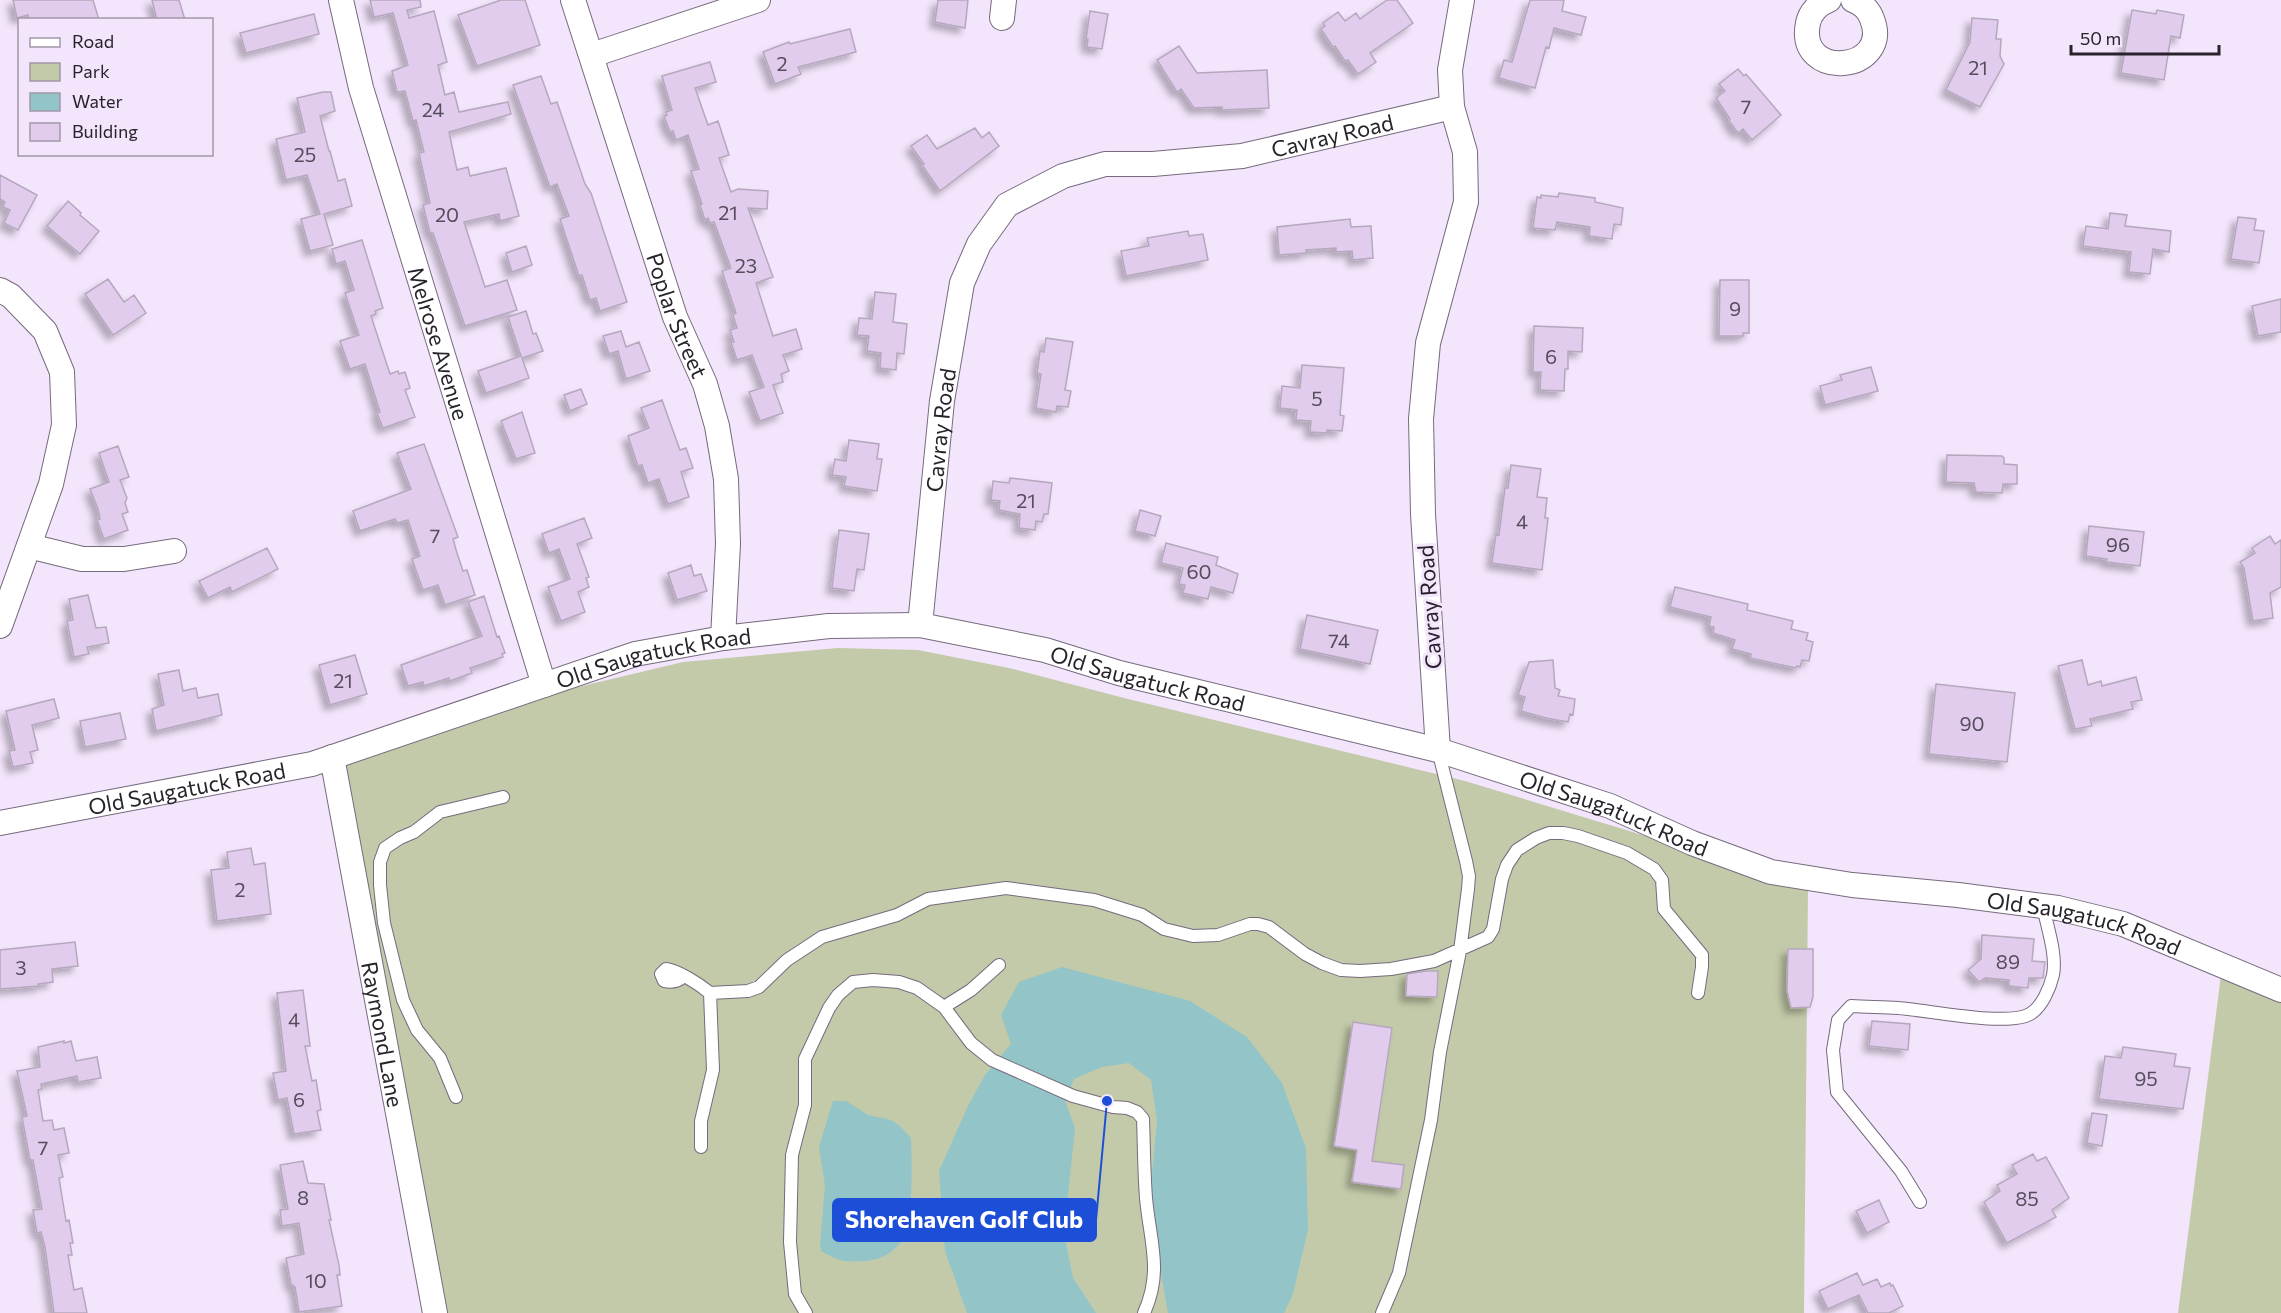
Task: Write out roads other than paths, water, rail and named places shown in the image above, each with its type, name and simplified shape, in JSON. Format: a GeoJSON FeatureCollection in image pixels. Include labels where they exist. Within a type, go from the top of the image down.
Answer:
{"type":"FeatureCollection","features":[{"type":"Feature","properties":{"kind":"street","name":"Melrose Avenue"},"geometry":{"type":"LineString","coordinates":[[341,0],[361,88],[544,685]]}},
{"type":"Feature","properties":{"kind":"street","name":"Poplar Street"},"geometry":{"type":"LineString","coordinates":[[573,0],[675,317],[705,384],[717,426],[726,479],[728,544],[723,638]]}},
{"type":"Feature","properties":{"kind":"street"},"geometry":{"type":"LineString","coordinates":[[592,55],[758,0]]}},
{"type":"Feature","properties":{"kind":"street"},"geometry":{"type":"LineString","coordinates":[[1452,107],[1450,70],[1462,0]]}},
{"type":"Feature","properties":{"kind":"street"},"geometry":{"type":"LineString","coordinates":[[1828,0],[1814,10],[1807,32],[1809,44],[1816,54],[1837,65],[1849,64],[1860,59],[1868,51],[1873,41],[1875,30],[1864,3]]}},
{"type":"Feature","properties":{"kind":"street","name":"Cavray Road"},"geometry":{"type":"LineString","coordinates":[[920,625],[942,400],[962,283],[979,244],[1007,205],[1063,176],[1105,164],[1153,164],[1242,156],[1452,107],[1465,152],[1466,202],[1428,343],[1421,419],[1423,514],[1438,750]]}},
{"type":"Feature","properties":{"kind":"street"},"geometry":{"type":"LineString","coordinates":[[0,290],[11,296],[45,331],[62,372],[64,424],[51,484],[0,626]]}},
{"type":"Feature","properties":{"kind":"street"},"geometry":{"type":"LineString","coordinates":[[29,546],[82,559],[124,559],[174,550]]}},
{"type":"Feature","properties":{"kind":"street","name":"Old Saugatuck Road"},"geometry":{"type":"LineString","coordinates":[[0,823],[312,764],[635,654],[723,638],[829,626],[920,625],[1045,650],[1119,673],[1438,750],[1610,806],[1692,843],[1771,872],[1852,885],[2043,906],[2123,924],[2281,990]]}},
{"type":"Feature","properties":{"kind":"street","name":"Raymond Lane"},"geometry":{"type":"LineString","coordinates":[[332,757],[435,1313]]}},
{"type":"Feature","properties":{"kind":"lane"},"geometry":{"type":"LineString","coordinates":[[1382,1313],[1399,1273],[1410,1226],[1460,951],[1469,876],[1438,750]]}},
{"type":"Feature","properties":{"kind":"lane"},"geometry":{"type":"LineString","coordinates":[[456,1097],[440,1058],[417,1030],[402,1000],[384,923],[380,862],[385,848],[414,832],[440,812],[503,797]]}},
{"type":"Feature","properties":{"kind":"lane"},"geometry":{"type":"LineString","coordinates":[[683,977],[700,984],[710,993],[748,991],[759,987],[787,960],[822,937],[889,918],[928,899],[1006,888],[1094,900],[1142,915],[1164,929],[1193,936],[1218,935],[1250,924],[1258,924],[1269,927],[1305,954],[1341,970],[1360,971],[1434,962],[1488,937],[1493,929],[1502,879],[1507,866],[1517,850],[1549,833],[1578,836],[1627,854],[1654,869],[1662,880],[1664,909],[1670,919],[1702,954],[1698,993]]}},
{"type":"Feature","properties":{"kind":"lane"},"geometry":{"type":"LineString","coordinates":[[1920,1202],[1901,1171],[1837,1092],[1833,1050],[1838,1020],[1851,1006],[1898,1008],[1969,1017],[2017,1019],[2032,1014],[2047,994],[2054,973],[2043,906]]}},
{"type":"Feature","properties":{"kind":"lane"},"geometry":{"type":"LineString","coordinates":[[944,1007],[957,1000],[999,965]]}},
{"type":"Feature","properties":{"kind":"lane"},"geometry":{"type":"LineString","coordinates":[[806,1313],[795,1294],[792,1280],[790,1231],[792,1155],[805,1105],[805,1059],[829,1008],[838,995],[853,982],[873,980],[899,982],[917,988],[944,1007],[971,1043],[992,1060],[1073,1096],[1113,1107],[1127,1108],[1137,1112],[1143,1119],[1146,1201],[1155,1270],[1152,1294],[1144,1313]]}},
{"type":"Feature","properties":{"kind":"lane"},"geometry":{"type":"LineString","coordinates":[[701,1147],[701,1121],[713,1070],[710,993]]}},
{"type":"Feature","properties":{"kind":"water"},"geometry":{"type":"Polygon","coordinates":[[[1062,967],[1190,1001],[1247,1037],[1282,1083],[1306,1148],[1308,1229],[1293,1294],[1284,1313],[1168,1313],[1149,1207],[1157,1120],[1151,1080],[1129,1063],[1102,1067],[1074,1079],[1065,1101],[1075,1128],[1064,1233],[1073,1278],[1096,1313],[967,1313],[945,1251],[939,1171],[968,1106],[985,1075],[1011,1044],[1001,1015],[1019,982],[1062,967]]]}},
{"type":"Feature","properties":{"kind":"water"},"geometry":{"type":"Polygon","coordinates":[[[833,1101],[846,1101],[868,1115],[891,1120],[911,1138],[908,1227],[898,1246],[877,1259],[846,1261],[821,1251],[825,1186],[819,1147],[833,1101]]]}},
{"type":"Feature","properties":{"kind":"place","name":"Shorehaven Golf Club"},"geometry":{"type":"Point","coordinates":[1107,1101]}}]}
